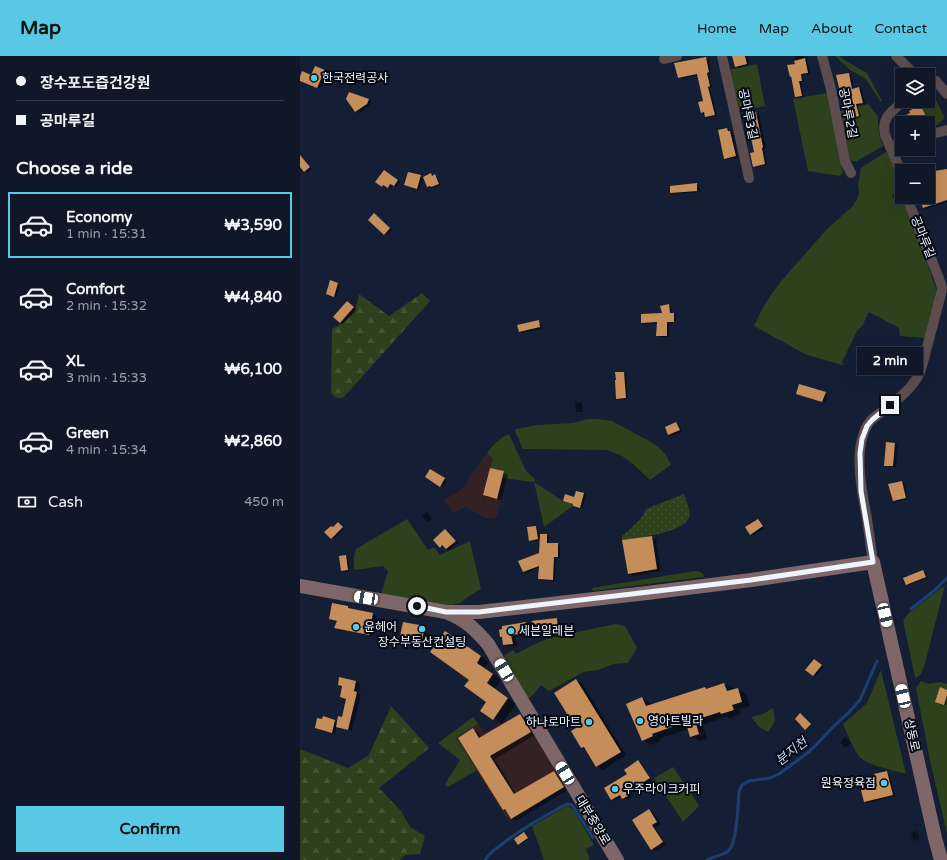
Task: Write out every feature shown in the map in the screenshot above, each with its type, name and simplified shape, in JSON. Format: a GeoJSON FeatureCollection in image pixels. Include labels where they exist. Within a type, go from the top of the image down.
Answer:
{"type":"FeatureCollection","features":[{"type":"Feature","properties":{"kind":"street"},"geometry":{"type":"LineString","coordinates":[[664,59],[677,56]]}},
{"type":"Feature","properties":{"kind":"street","name":"공마루3길"},"geometry":{"type":"LineString","coordinates":[[722,56],[749,178]]}},
{"type":"Feature","properties":{"kind":"street","name":"공마루2길"},"geometry":{"type":"LineString","coordinates":[[822,56],[845,161],[851,173]]}},
{"type":"Feature","properties":{"kind":"street"},"geometry":{"type":"LineString","coordinates":[[896,56],[908,68]]}},
{"type":"Feature","properties":{"kind":"street"},"geometry":{"type":"LineString","coordinates":[[936,81],[947,94]]}},
{"type":"Feature","properties":{"kind":"street"},"geometry":{"type":"LineString","coordinates":[[896,108],[889,114],[884,123],[884,129],[885,135],[898,164]]}},
{"type":"Feature","properties":{"kind":"street"},"geometry":{"type":"LineString","coordinates":[[935,133],[947,130]]}},
{"type":"Feature","properties":{"kind":"street"},"geometry":{"type":"LineString","coordinates":[[890,147],[895,145]]}},
{"type":"Feature","properties":{"kind":"street","name":"공마루길"},"geometry":{"type":"LineString","coordinates":[[873,562],[861,491],[860,453],[862,439],[867,426],[872,420],[910,388],[918,378],[942,288],[909,204]]}},
{"type":"Feature","properties":{"kind":"street"},"geometry":{"type":"LineString","coordinates":[[446,612],[479,612],[751,580],[873,562]]}},
{"type":"Feature","properties":{"kind":"street","name":"상동로"},"geometry":{"type":"LineString","coordinates":[[873,562],[941,860]]}},
{"type":"Feature","properties":{"kind":"street","name":"대부중앙로"},"geometry":{"type":"LineString","coordinates":[[300,586],[446,612],[458,617],[471,626],[488,644],[617,860]]}},
{"type":"Feature","properties":{"kind":"street"},"geometry":{"type":"LineString","coordinates":[[471,626],[474,616],[479,612]]}},
{"type":"Feature","properties":{"kind":"shaded area"},"geometry":{"type":"Polygon","coordinates":[[[487,453],[504,471],[497,499],[501,500],[496,519],[485,518],[466,507],[453,513],[444,500],[461,490],[487,453]]]}},
{"type":"Feature","properties":{"kind":"shaded area"},"geometry":{"type":"Polygon","coordinates":[[[521,712],[566,787],[508,821],[456,738],[478,724],[484,733],[521,712]]]}},
{"type":"Feature","properties":{"kind":"green space"},"geometry":{"type":"Polygon","coordinates":[[[835,56],[840,56],[867,73],[882,101],[880,101],[866,79],[850,70],[835,56]]]}},
{"type":"Feature","properties":{"kind":"green space"},"geometry":{"type":"Polygon","coordinates":[[[757,64],[765,106],[738,111],[728,70],[757,64]]]}},
{"type":"Feature","properties":{"kind":"green space"},"geometry":{"type":"Polygon","coordinates":[[[827,93],[843,172],[840,176],[808,171],[793,99],[827,93]]]}},
{"type":"Feature","properties":{"kind":"green space"},"geometry":{"type":"Polygon","coordinates":[[[935,98],[945,118],[935,126],[935,116],[925,116],[921,108],[935,108],[935,98]]]}},
{"type":"Feature","properties":{"kind":"green space"},"geometry":{"type":"Polygon","coordinates":[[[868,104],[878,117],[879,132],[883,146],[857,161],[853,161],[848,159],[840,111],[868,104]]]}},
{"type":"Feature","properties":{"kind":"green space"},"geometry":{"type":"Polygon","coordinates":[[[886,152],[889,154],[895,167],[895,204],[905,204],[937,293],[925,338],[900,336],[899,328],[869,312],[863,325],[857,331],[842,362],[843,365],[807,355],[754,326],[770,296],[783,279],[828,228],[853,206],[859,193],[858,186],[861,168],[886,152]]]}},
{"type":"Feature","properties":{"kind":"green space"},"geometry":{"type":"Polygon","coordinates":[[[422,293],[430,301],[343,398],[334,396],[331,393],[332,329],[344,322],[355,312],[359,294],[389,316],[422,293]]]}},
{"type":"Feature","properties":{"kind":"green space"},"geometry":{"type":"Polygon","coordinates":[[[588,419],[612,421],[651,442],[666,455],[671,465],[650,480],[622,456],[607,450],[523,449],[515,431],[516,429],[537,425],[573,423],[588,419]]]}},
{"type":"Feature","properties":{"kind":"green space"},"geometry":{"type":"Polygon","coordinates":[[[509,434],[526,471],[535,479],[534,482],[502,478],[504,471],[490,468],[493,459],[487,453],[496,442],[509,434]]]}},
{"type":"Feature","properties":{"kind":"green space"},"geometry":{"type":"Polygon","coordinates":[[[534,482],[563,501],[573,504],[573,506],[544,527],[534,482]]]}},
{"type":"Feature","properties":{"kind":"green space"},"geometry":{"type":"Polygon","coordinates":[[[684,494],[690,512],[689,518],[685,523],[659,534],[622,540],[622,536],[639,521],[646,509],[684,494]]]}},
{"type":"Feature","properties":{"kind":"green space"},"geometry":{"type":"Polygon","coordinates":[[[407,519],[428,550],[434,547],[440,555],[470,541],[481,589],[460,603],[451,605],[438,604],[381,594],[388,571],[383,566],[354,570],[354,555],[356,549],[407,519]]]}},
{"type":"Feature","properties":{"kind":"green space"},"geometry":{"type":"Polygon","coordinates":[[[695,571],[701,572],[704,577],[593,591],[592,588],[695,571]]]}},
{"type":"Feature","properties":{"kind":"green space"},"geometry":{"type":"Polygon","coordinates":[[[945,585],[925,663],[921,674],[916,678],[903,620],[909,613],[945,585]]]}},
{"type":"Feature","properties":{"kind":"green space"},"geometry":{"type":"Polygon","coordinates":[[[615,624],[625,626],[637,648],[628,663],[613,664],[598,670],[584,672],[549,691],[541,685],[528,699],[503,656],[513,650],[516,654],[550,638],[615,624]]]}},
{"type":"Feature","properties":{"kind":"green space"},"geometry":{"type":"Polygon","coordinates":[[[881,670],[906,774],[874,765],[859,756],[843,724],[867,703],[881,670]]]}},
{"type":"Feature","properties":{"kind":"green space"},"geometry":{"type":"Polygon","coordinates":[[[921,681],[929,684],[940,682],[947,684],[947,833],[931,765],[916,688],[921,681]]]}},
{"type":"Feature","properties":{"kind":"green space"},"geometry":{"type":"Polygon","coordinates":[[[391,706],[429,748],[379,788],[401,811],[410,827],[425,836],[420,854],[405,855],[400,860],[300,860],[300,749],[348,768],[369,755],[391,706]]]}},
{"type":"Feature","properties":{"kind":"green space"},"geometry":{"type":"Polygon","coordinates":[[[773,708],[775,721],[768,732],[759,727],[751,717],[763,714],[773,708]]]}},
{"type":"Feature","properties":{"kind":"green space"},"geometry":{"type":"Polygon","coordinates":[[[473,717],[478,724],[456,738],[477,770],[448,787],[445,784],[460,760],[438,743],[473,717]]]}},
{"type":"Feature","properties":{"kind":"green space"},"geometry":{"type":"Polygon","coordinates":[[[673,767],[699,806],[683,822],[654,778],[673,767]]]}},
{"type":"Feature","properties":{"kind":"green space"},"geometry":{"type":"Polygon","coordinates":[[[568,806],[574,811],[594,845],[586,849],[590,860],[544,860],[532,826],[568,806]]]}},
{"type":"Feature","properties":{"kind":"building"},"geometry":{"type":"Polygon","coordinates":[[[732,56],[745,56],[747,64],[735,67],[732,56]]]}},
{"type":"Feature","properties":{"kind":"building"},"geometry":{"type":"Polygon","coordinates":[[[706,57],[710,86],[708,87],[715,115],[705,117],[704,112],[701,113],[698,102],[703,101],[697,74],[678,78],[674,63],[706,57]]]}},
{"type":"Feature","properties":{"kind":"building"},"geometry":{"type":"Polygon","coordinates":[[[805,58],[808,73],[801,74],[802,81],[799,81],[802,96],[795,97],[791,76],[790,77],[787,65],[795,64],[794,61],[805,58]]]}},
{"type":"Feature","properties":{"kind":"building"},"geometry":{"type":"Polygon","coordinates":[[[315,66],[325,70],[317,88],[300,81],[302,71],[311,75],[315,66]]]}},
{"type":"Feature","properties":{"kind":"building"},"geometry":{"type":"Polygon","coordinates":[[[849,73],[852,89],[859,87],[863,103],[856,104],[859,116],[850,118],[843,87],[839,88],[836,75],[849,73]]]}},
{"type":"Feature","properties":{"kind":"building"},"geometry":{"type":"Polygon","coordinates":[[[349,92],[369,99],[367,104],[355,112],[346,99],[349,92]]]}},
{"type":"Feature","properties":{"kind":"building"},"geometry":{"type":"Polygon","coordinates":[[[914,108],[922,108],[926,116],[907,116],[910,113],[909,111],[914,108]]]}},
{"type":"Feature","properties":{"kind":"building"},"geometry":{"type":"Polygon","coordinates":[[[756,112],[765,164],[753,167],[750,153],[754,152],[746,114],[756,112]]]}},
{"type":"Feature","properties":{"kind":"building"},"geometry":{"type":"Polygon","coordinates":[[[727,128],[728,131],[730,131],[736,156],[724,159],[718,130],[727,128]]]}},
{"type":"Feature","properties":{"kind":"building"},"geometry":{"type":"Polygon","coordinates":[[[300,155],[310,167],[304,172],[300,167],[300,155]]]}},
{"type":"Feature","properties":{"kind":"building"},"geometry":{"type":"Polygon","coordinates":[[[947,169],[947,200],[935,204],[935,171],[947,169]]]}},
{"type":"Feature","properties":{"kind":"building"},"geometry":{"type":"Polygon","coordinates":[[[384,170],[398,180],[394,186],[390,184],[388,188],[383,185],[382,187],[375,182],[384,170]]]}},
{"type":"Feature","properties":{"kind":"building"},"geometry":{"type":"Polygon","coordinates":[[[408,172],[421,175],[417,189],[404,185],[408,172]]]}},
{"type":"Feature","properties":{"kind":"building"},"geometry":{"type":"Polygon","coordinates":[[[431,173],[432,176],[435,174],[439,184],[427,187],[423,177],[431,173]]]}},
{"type":"Feature","properties":{"kind":"building"},"geometry":{"type":"Polygon","coordinates":[[[697,183],[697,191],[670,193],[670,186],[697,183]]]}},
{"type":"Feature","properties":{"kind":"building"},"geometry":{"type":"Polygon","coordinates":[[[921,204],[935,204],[923,208],[921,204]]]}},
{"type":"Feature","properties":{"kind":"building"},"geometry":{"type":"Polygon","coordinates":[[[374,213],[390,228],[384,235],[368,220],[374,213]]]}},
{"type":"Feature","properties":{"kind":"building"},"geometry":{"type":"Polygon","coordinates":[[[330,280],[338,283],[334,297],[326,294],[330,280]]]}},
{"type":"Feature","properties":{"kind":"building"},"geometry":{"type":"Polygon","coordinates":[[[347,301],[354,307],[340,323],[333,317],[347,301]]]}},
{"type":"Feature","properties":{"kind":"building"},"geometry":{"type":"Polygon","coordinates":[[[669,304],[670,313],[674,313],[674,322],[667,322],[667,336],[656,336],[657,322],[641,323],[641,314],[662,313],[660,306],[669,304]]]}},
{"type":"Feature","properties":{"kind":"building"},"geometry":{"type":"Polygon","coordinates":[[[539,320],[540,327],[519,332],[517,325],[539,320]]]}},
{"type":"Feature","properties":{"kind":"building"},"geometry":{"type":"Polygon","coordinates":[[[615,372],[624,372],[626,398],[616,399],[615,372]]]}},
{"type":"Feature","properties":{"kind":"building"},"geometry":{"type":"Polygon","coordinates":[[[799,384],[826,392],[822,402],[796,394],[799,384]]]}},
{"type":"Feature","properties":{"kind":"building"},"geometry":{"type":"Polygon","coordinates":[[[676,422],[680,430],[668,435],[665,427],[676,422]]]}},
{"type":"Feature","properties":{"kind":"building"},"geometry":{"type":"Polygon","coordinates":[[[886,442],[895,443],[893,466],[884,466],[886,442]]]}},
{"type":"Feature","properties":{"kind":"building"},"geometry":{"type":"Polygon","coordinates":[[[490,468],[504,471],[497,499],[483,495],[490,468]]]}},
{"type":"Feature","properties":{"kind":"building"},"geometry":{"type":"Polygon","coordinates":[[[430,469],[445,478],[440,487],[425,477],[430,469]]]}},
{"type":"Feature","properties":{"kind":"building"},"geometry":{"type":"Polygon","coordinates":[[[902,481],[906,498],[893,501],[888,484],[902,481]]]}},
{"type":"Feature","properties":{"kind":"building"},"geometry":{"type":"Polygon","coordinates":[[[576,491],[584,493],[580,508],[563,501],[565,494],[574,497],[576,491]]]}},
{"type":"Feature","properties":{"kind":"building"},"geometry":{"type":"Polygon","coordinates":[[[758,519],[763,526],[750,535],[745,527],[758,519]]]}},
{"type":"Feature","properties":{"kind":"building"},"geometry":{"type":"Polygon","coordinates":[[[338,522],[343,527],[331,539],[324,532],[338,522]]]}},
{"type":"Feature","properties":{"kind":"building"},"geometry":{"type":"Polygon","coordinates":[[[536,526],[538,539],[529,541],[527,527],[536,526]]]}},
{"type":"Feature","properties":{"kind":"building"},"geometry":{"type":"Polygon","coordinates":[[[445,529],[456,541],[446,549],[442,545],[440,548],[433,540],[445,529]]]}},
{"type":"Feature","properties":{"kind":"building"},"geometry":{"type":"Polygon","coordinates":[[[540,534],[547,534],[547,543],[558,543],[558,557],[554,557],[553,580],[538,579],[539,566],[523,572],[518,561],[539,553],[540,534]]]}},
{"type":"Feature","properties":{"kind":"building"},"geometry":{"type":"Polygon","coordinates":[[[652,536],[657,569],[628,574],[622,540],[652,536]]]}},
{"type":"Feature","properties":{"kind":"building"},"geometry":{"type":"Polygon","coordinates":[[[346,555],[348,570],[341,571],[339,556],[346,555]]]}},
{"type":"Feature","properties":{"kind":"building"},"geometry":{"type":"Polygon","coordinates":[[[923,570],[926,577],[906,585],[903,578],[923,570]]]}},
{"type":"Feature","properties":{"kind":"building"},"geometry":{"type":"Polygon","coordinates":[[[332,603],[373,613],[369,635],[334,628],[337,621],[329,619],[332,603]]]}},
{"type":"Feature","properties":{"kind":"building"},"geometry":{"type":"Polygon","coordinates":[[[557,618],[558,627],[547,629],[548,634],[531,621],[557,618]]]}},
{"type":"Feature","properties":{"kind":"building"},"geometry":{"type":"Polygon","coordinates":[[[403,622],[425,626],[422,640],[400,636],[403,622]]]}},
{"type":"Feature","properties":{"kind":"building"},"geometry":{"type":"Polygon","coordinates":[[[526,622],[528,633],[511,635],[513,644],[503,645],[499,630],[502,629],[502,626],[526,622]]]}},
{"type":"Feature","properties":{"kind":"building"},"geometry":{"type":"Polygon","coordinates":[[[445,631],[481,656],[477,663],[493,674],[487,683],[508,698],[493,720],[480,711],[486,702],[464,686],[469,680],[430,652],[445,631]]]}},
{"type":"Feature","properties":{"kind":"building"},"geometry":{"type":"Polygon","coordinates":[[[814,659],[822,665],[813,676],[805,670],[814,659]]]}},
{"type":"Feature","properties":{"kind":"building"},"geometry":{"type":"Polygon","coordinates":[[[339,677],[356,681],[354,691],[357,692],[348,730],[336,727],[338,716],[342,717],[346,699],[340,697],[342,686],[338,685],[339,677]]]}},
{"type":"Feature","properties":{"kind":"building"},"geometry":{"type":"Polygon","coordinates":[[[576,679],[621,752],[596,767],[584,747],[581,748],[571,731],[576,728],[554,693],[576,679]]]}},
{"type":"Feature","properties":{"kind":"building"},"geometry":{"type":"Polygon","coordinates":[[[724,683],[727,691],[738,688],[742,702],[732,705],[734,710],[721,714],[720,712],[695,720],[699,734],[690,737],[686,723],[683,723],[652,734],[653,736],[642,741],[626,704],[642,697],[646,706],[705,687],[706,689],[724,683]]]}},
{"type":"Feature","properties":{"kind":"building"},"geometry":{"type":"Polygon","coordinates":[[[940,687],[947,690],[944,705],[935,702],[940,687]]]}},
{"type":"Feature","properties":{"kind":"building"},"geometry":{"type":"Polygon","coordinates":[[[800,713],[811,724],[805,730],[795,719],[800,713]]]}},
{"type":"Feature","properties":{"kind":"building"},"geometry":{"type":"Polygon","coordinates":[[[520,714],[531,732],[490,756],[514,794],[554,771],[564,787],[511,819],[505,809],[503,810],[458,738],[473,728],[479,738],[520,714]]]}},
{"type":"Feature","properties":{"kind":"building"},"geometry":{"type":"Polygon","coordinates":[[[323,716],[335,720],[332,733],[315,728],[317,718],[322,719],[323,716]]]}},
{"type":"Feature","properties":{"kind":"building"},"geometry":{"type":"Polygon","coordinates":[[[638,760],[650,778],[628,792],[630,795],[622,799],[620,795],[611,800],[604,788],[627,774],[624,770],[638,760]]]}},
{"type":"Feature","properties":{"kind":"building"},"geometry":{"type":"Polygon","coordinates":[[[887,771],[893,795],[864,802],[861,790],[877,786],[874,774],[887,771]]]}},
{"type":"Feature","properties":{"kind":"building"},"geometry":{"type":"Polygon","coordinates":[[[649,809],[657,822],[652,825],[663,842],[651,850],[632,820],[649,809]]]}},
{"type":"Feature","properties":{"kind":"building"},"geometry":{"type":"Polygon","coordinates":[[[524,832],[528,838],[518,845],[514,839],[524,832]]]}},
{"type":"Feature","properties":{"kind":"waterway","name":"분지천"},"geometry":{"type":"LineString","coordinates":[[911,609],[935,590],[947,578]]}},
{"type":"Feature","properties":{"kind":"waterway","name":"분지천"},"geometry":{"type":"LineString","coordinates":[[707,860],[724,854],[732,846],[737,823],[739,792],[742,785],[749,781],[770,778],[779,774],[810,751],[860,700],[877,661]]}},
{"type":"Feature","properties":{"kind":"waterway","name":"분지천"},"geometry":{"type":"LineString","coordinates":[[485,860],[494,850],[517,834],[541,818],[567,804],[572,805],[593,838]]}},
{"type":"Feature","properties":{"kind":"place","name":"한국전력공사"},"geometry":{"type":"Point","coordinates":[314,78]}},
{"type":"Feature","properties":{"kind":"place","name":"윤헤어"},"geometry":{"type":"Point","coordinates":[356,627]}},
{"type":"Feature","properties":{"kind":"place","name":"장수부동산컨설팅"},"geometry":{"type":"Point","coordinates":[422,629]}},
{"type":"Feature","properties":{"kind":"place","name":"세븐일레븐"},"geometry":{"type":"Point","coordinates":[511,631]}},
{"type":"Feature","properties":{"kind":"place","name":"영아트빌라"},"geometry":{"type":"Point","coordinates":[640,721]}},
{"type":"Feature","properties":{"kind":"place","name":"하나로마트"},"geometry":{"type":"Point","coordinates":[589,722]}},
{"type":"Feature","properties":{"kind":"place","name":"원육정육점"},"geometry":{"type":"Point","coordinates":[884,783]}},
{"type":"Feature","properties":{"kind":"place","name":"우주라이크커피"},"geometry":{"type":"Point","coordinates":[615,789]}},
{"type":"Feature","properties":{"kind":"route"},"geometry":{"type":"LineString","coordinates":[[417,606],[446,612],[479,612],[751,580],[873,562],[861,491],[860,453],[862,439],[867,426],[890,405]]}}]}
